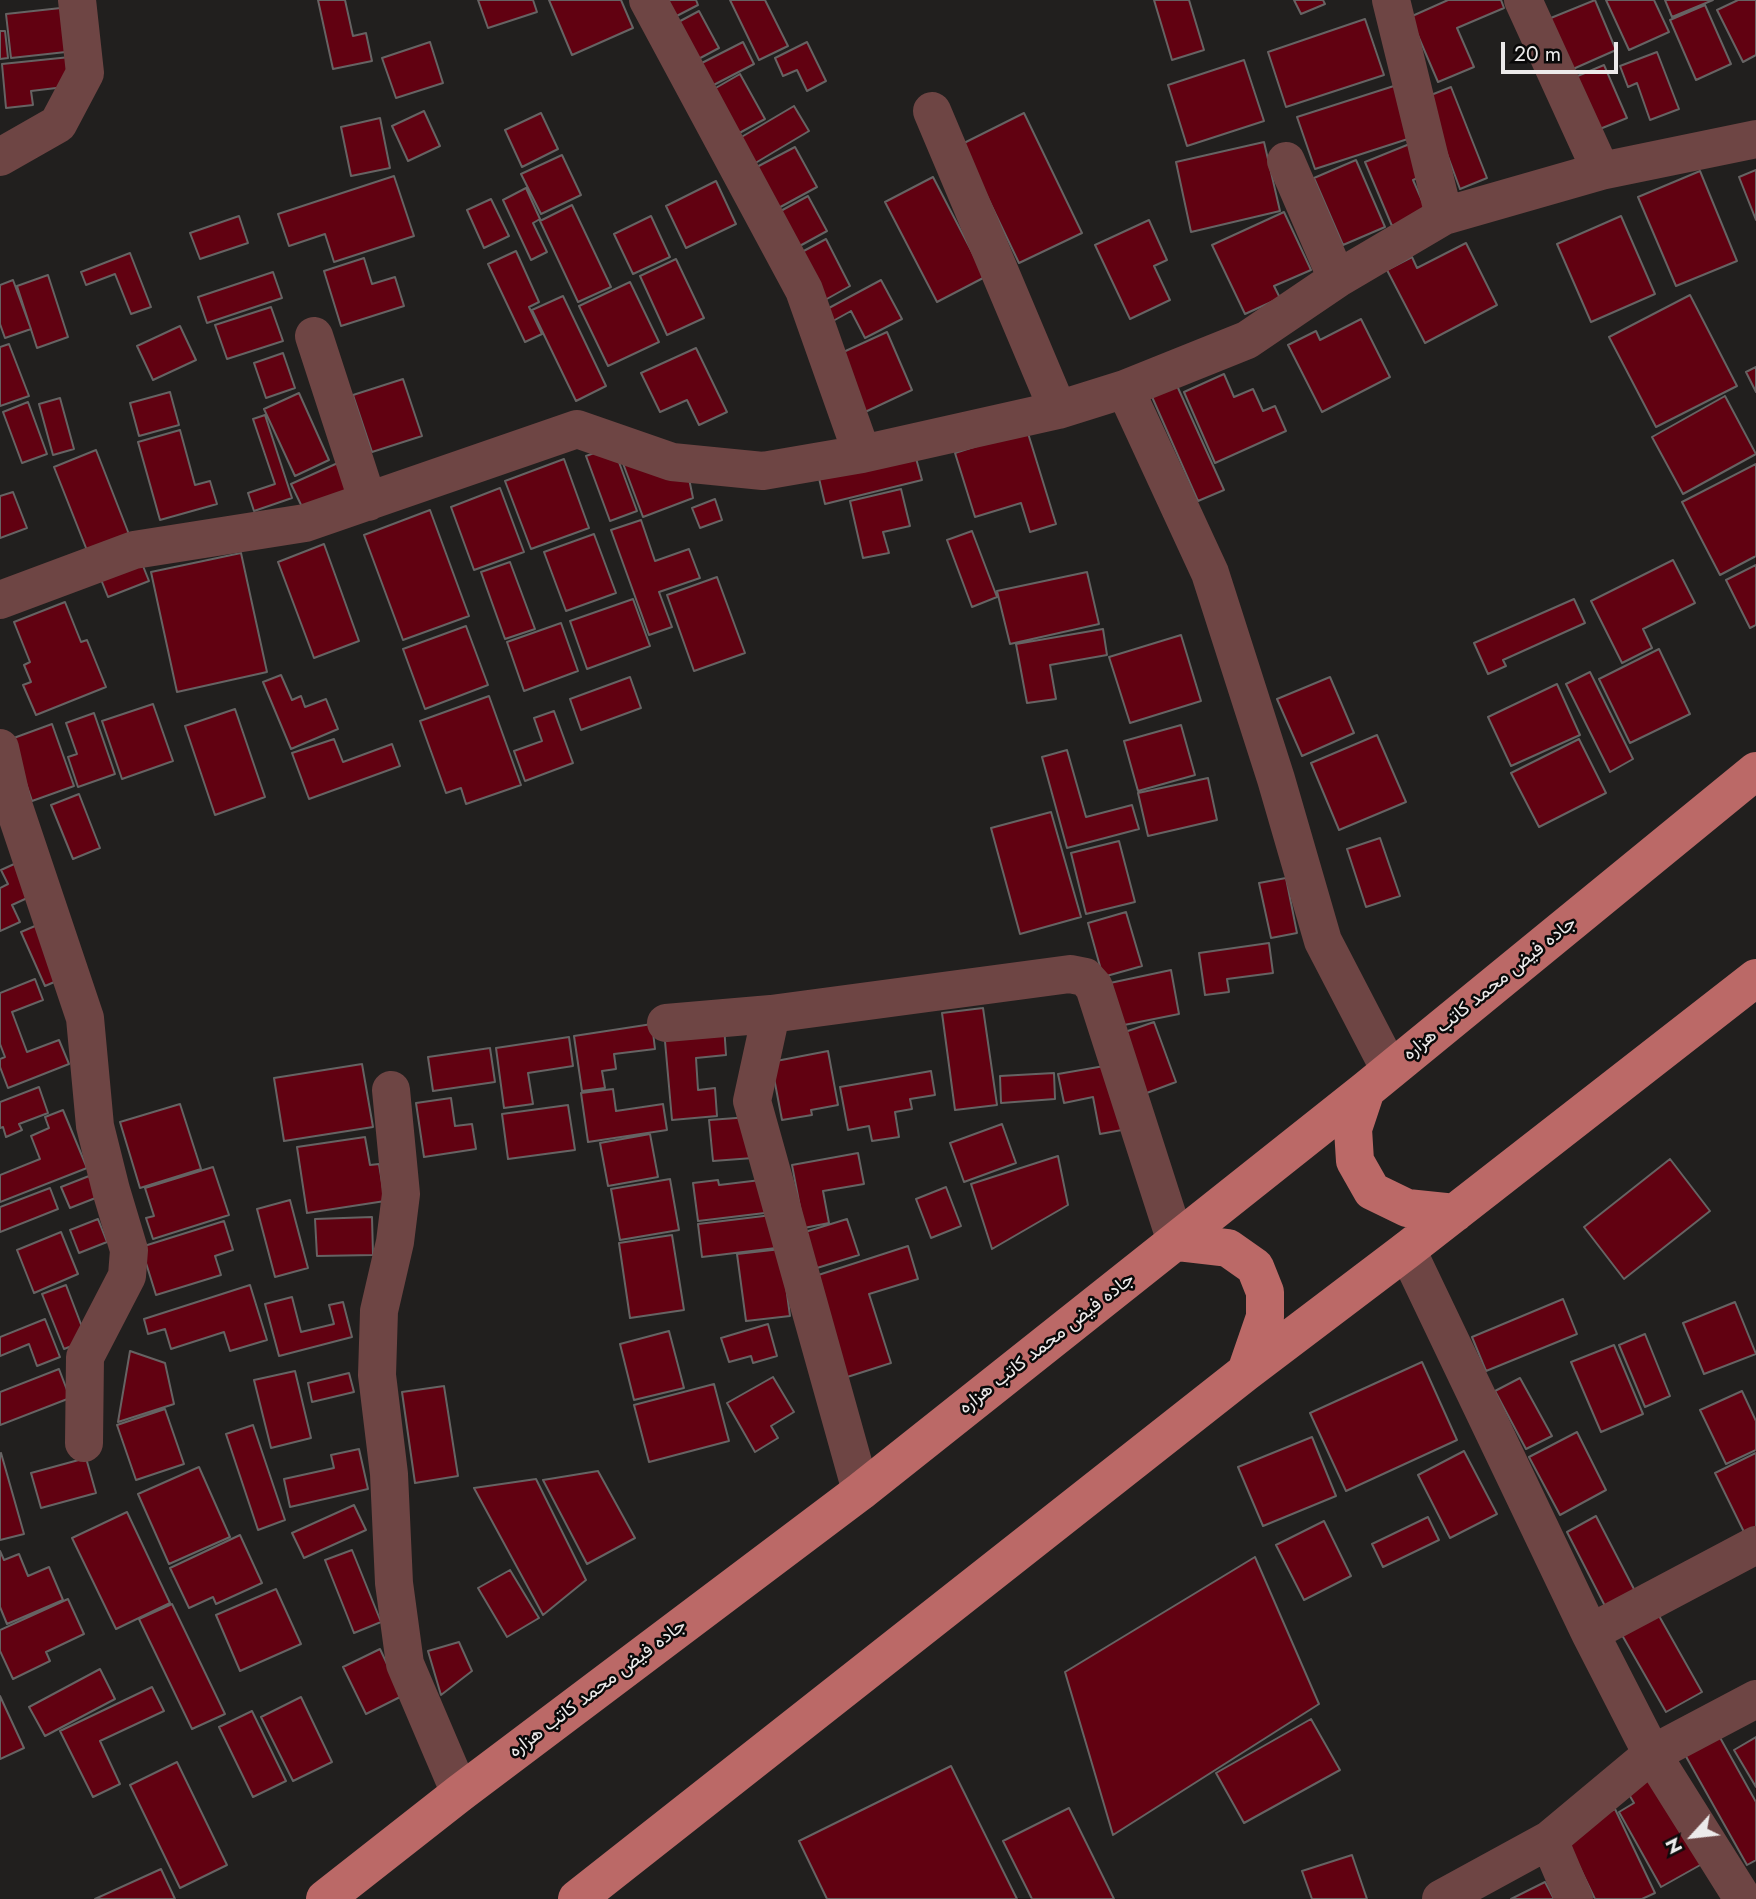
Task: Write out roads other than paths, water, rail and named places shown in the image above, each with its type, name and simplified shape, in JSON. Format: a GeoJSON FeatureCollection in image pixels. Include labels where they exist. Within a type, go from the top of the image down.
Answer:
{"type":"FeatureCollection","features":[{"type":"Feature","properties":{"kind":"main road","name":"جاده فیض محمد کاتب هزاره"},"geometry":{"type":"LineString","coordinates":[[325,1899],[460,1793],[861,1491],[1378,1080],[1756,771]]}},
{"type":"Feature","properties":{"kind":"main road"},"geometry":{"type":"LineString","coordinates":[[580,1898],[1246,1372],[1756,978]]}},
{"type":"Feature","properties":{"kind":"main road"},"geometry":{"type":"LineString","coordinates":[[1378,1080],[1353,1129],[1355,1161],[1372,1191],[1407,1209],[1455,1213]]}},
{"type":"Feature","properties":{"kind":"main road"},"geometry":{"type":"LineString","coordinates":[[1176,1242],[1228,1248],[1255,1267],[1265,1292],[1265,1317],[1246,1372]]}},
{"type":"Feature","properties":{"kind":"street"},"geometry":{"type":"LineString","coordinates":[[0,158],[58,124],[85,73],[77,0]]}},
{"type":"Feature","properties":{"kind":"street"},"geometry":{"type":"LineString","coordinates":[[648,0],[804,290],[862,454]]}},
{"type":"Feature","properties":{"kind":"street"},"geometry":{"type":"LineString","coordinates":[[1523,0],[1601,171]]}},
{"type":"Feature","properties":{"kind":"street"},"geometry":{"type":"LineString","coordinates":[[1402,3],[1444,216]]}},
{"type":"Feature","properties":{"kind":"street"},"geometry":{"type":"LineString","coordinates":[[932,111],[1058,410]]}},
{"type":"Feature","properties":{"kind":"street"},"geometry":{"type":"LineString","coordinates":[[0,600],[134,550],[305,523],[577,429],[672,462],[763,471],[862,454],[1058,410],[1125,389],[1247,340],[1337,279],[1444,216],[1601,171],[1756,139]]}},
{"type":"Feature","properties":{"kind":"street"},"geometry":{"type":"LineString","coordinates":[[1286,161],[1337,279]]}},
{"type":"Feature","properties":{"kind":"street"},"geometry":{"type":"LineString","coordinates":[[314,336],[368,502]]}},
{"type":"Feature","properties":{"kind":"street"},"geometry":{"type":"LineString","coordinates":[[1125,389],[1210,573],[1276,779],[1323,941],[1378,1080]]}},
{"type":"Feature","properties":{"kind":"street"},"geometry":{"type":"LineString","coordinates":[[0,748],[12,801],[85,1018],[95,1126],[129,1250],[127,1276],[85,1357],[84,1443]]}},
{"type":"Feature","properties":{"kind":"street"},"geometry":{"type":"LineString","coordinates":[[666,1023],[771,1014],[1070,974],[1085,977],[1094,987],[1176,1242]]}},
{"type":"Feature","properties":{"kind":"street"},"geometry":{"type":"LineString","coordinates":[[771,1014],[752,1101],[861,1491]]}},
{"type":"Feature","properties":{"kind":"street"},"geometry":{"type":"LineString","coordinates":[[391,1090],[401,1194],[395,1242],[379,1311],[377,1375],[389,1474],[394,1583],[405,1664],[460,1793]]}},
{"type":"Feature","properties":{"kind":"street"},"geometry":{"type":"LineString","coordinates":[[1407,1250],[1590,1633],[1652,1754],[1743,1899]]}},
{"type":"Feature","properties":{"kind":"street"},"geometry":{"type":"LineString","coordinates":[[1590,1633],[1756,1545]]}},
{"type":"Feature","properties":{"kind":"street"},"geometry":{"type":"LineString","coordinates":[[1441,1899],[1549,1840],[1652,1754],[1756,1699]]}},
{"type":"Feature","properties":{"kind":"street"},"geometry":{"type":"LineString","coordinates":[[1549,1840],[1574,1899]]}}]}
